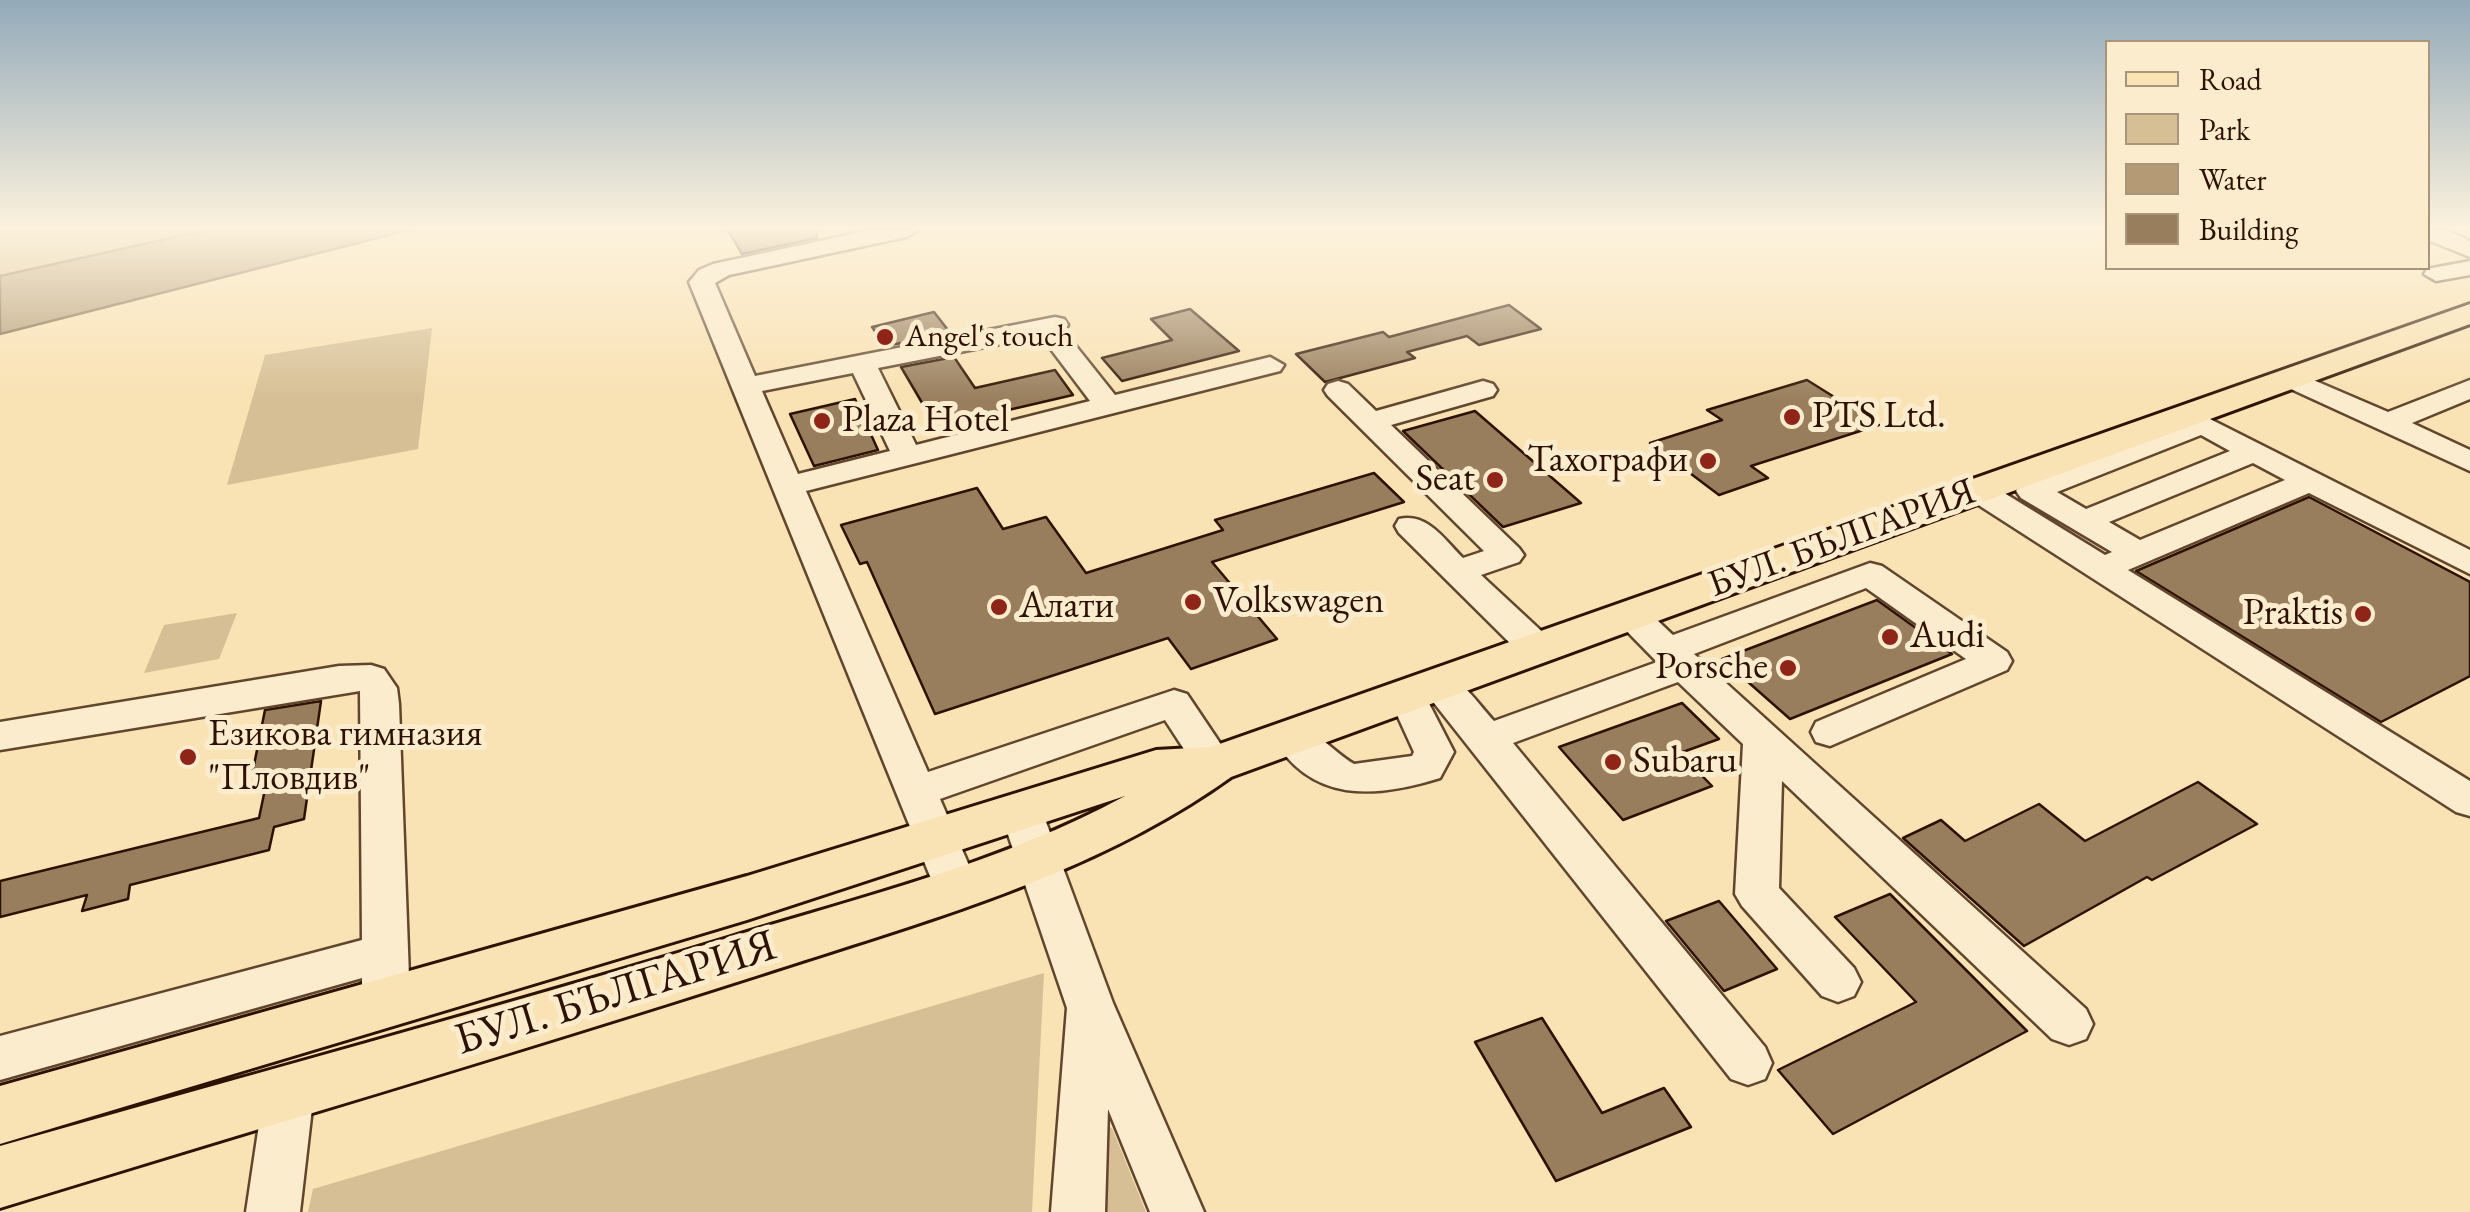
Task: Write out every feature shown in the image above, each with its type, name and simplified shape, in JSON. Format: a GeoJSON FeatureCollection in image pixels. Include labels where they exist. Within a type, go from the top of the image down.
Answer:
{"type":"FeatureCollection","features":[{"type":"Feature","properties":{"kind":"main road","name":"БУЛ. БЪЛГАРИЯ"},"geometry":{"type":"LineString","coordinates":[[0,1115],[385,979],[938,838],[1030,834],[1177,794],[1214,764],[2470,313]]}},
{"type":"Feature","properties":{"kind":"main road","name":"БУЛ. БЪЛГАРИЯ"},"geometry":{"type":"LineString","coordinates":[[0,1177],[713,966],[938,838]]}},
{"type":"Feature","properties":{"kind":"street"},"geometry":{"type":"LineString","coordinates":[[704,287],[938,838],[1174,703],[1214,764]]}},
{"type":"Feature","properties":{"kind":"street"},"geometry":{"type":"LineString","coordinates":[[947,314],[969,340]]}},
{"type":"Feature","properties":{"kind":"street"},"geometry":{"type":"LineString","coordinates":[[745,386],[1051,326],[1108,405]]}},
{"type":"Feature","properties":{"kind":"street"},"geometry":{"type":"LineString","coordinates":[[861,362],[907,456]]}},
{"type":"Feature","properties":{"kind":"street"},"geometry":{"type":"LineString","coordinates":[[788,486],[1270,364]]}},
{"type":"Feature","properties":{"kind":"street"},"geometry":{"type":"LineString","coordinates":[[2290,378],[2470,462]]}},
{"type":"Feature","properties":{"kind":"street"},"geometry":{"type":"LineString","coordinates":[[2388,423],[2470,389]]}},
{"type":"Feature","properties":{"kind":"street"},"geometry":{"type":"LineString","coordinates":[[1338,390],[1507,555],[1457,571]]}},
{"type":"Feature","properties":{"kind":"street"},"geometry":{"type":"LineString","coordinates":[[1370,422],[1483,390]]}},
{"type":"Feature","properties":{"kind":"street"},"geometry":{"type":"LineString","coordinates":[[2138,553],[2032,491],[2202,424],[2470,564]]}},
{"type":"Feature","properties":{"kind":"street"},"geometry":{"type":"LineString","coordinates":[[2084,521],[2254,452]]}},
{"type":"Feature","properties":{"kind":"street"},"geometry":{"type":"LineString","coordinates":[[2102,569],[2310,481]]}},
{"type":"Feature","properties":{"kind":"street"},"geometry":{"type":"LineString","coordinates":[[1977,490],[2470,801]]}},
{"type":"Feature","properties":{"kind":"street"},"geometry":{"type":"LineString","coordinates":[[1411,526],[1537,648]]}},
{"type":"Feature","properties":{"kind":"street"},"geometry":{"type":"LineString","coordinates":[[1487,738],[1870,574],[1994,661],[1830,732]]}},
{"type":"Feature","properties":{"kind":"street"},"geometry":{"type":"LineString","coordinates":[[1629,616],[2069,1024]]}},
{"type":"Feature","properties":{"kind":"street"},"geometry":{"type":"LineString","coordinates":[[0,736],[338,678],[370,678],[378,688],[380,704],[385,979],[0,1058]]}},
{"type":"Feature","properties":{"kind":"street"},"geometry":{"type":"LineString","coordinates":[[1291,736],[1330,773],[1356,783],[1426,768],[1434,752],[1422,690]]}},
{"type":"Feature","properties":{"kind":"street"},"geometry":{"type":"LineString","coordinates":[[1422,690],[1487,738],[1748,1063]]}},
{"type":"Feature","properties":{"kind":"street"},"geometry":{"type":"LineString","coordinates":[[1763,739],[1757,894],[1838,982]]}},
{"type":"Feature","properties":{"kind":"street"},"geometry":{"type":"LineString","coordinates":[[1030,834],[1089,1003],[1177,1212]]}},
{"type":"Feature","properties":{"kind":"street"},"geometry":{"type":"LineString","coordinates":[[1078,1212],[1089,1003]]}},
{"type":"Feature","properties":{"kind":"street"},"geometry":{"type":"LineString","coordinates":[[271,1211],[290,1091]]}},
{"type":"Feature","properties":{"kind":"green space"},"geometry":{"type":"Polygon","coordinates":[[[432,328],[418,449],[227,485],[265,355],[432,328]]]}},
{"type":"Feature","properties":{"kind":"green space"},"geometry":{"type":"Polygon","coordinates":[[[237,613],[219,659],[144,673],[164,625],[237,613]]]}},
{"type":"Feature","properties":{"kind":"green space"},"geometry":{"type":"Polygon","coordinates":[[[1044,973],[1032,1212],[308,1212],[313,1189],[1044,973]]]}},
{"type":"Feature","properties":{"kind":"green space"},"geometry":{"type":"Polygon","coordinates":[[[1103,1127],[1112,1128],[1146,1212],[1093,1212],[1103,1127]]]}},
{"type":"Feature","properties":{"kind":"water"},"geometry":{"type":"Polygon","coordinates":[[[0,287],[187,287],[0,334],[0,287]]]}},
{"type":"Feature","properties":{"kind":"building"},"geometry":{"type":"Polygon","coordinates":[[[1509,305],[1541,329],[1479,345],[1467,336],[1407,352],[1415,358],[1325,382],[1296,354],[1383,332],[1389,337],[1509,305]]]}},
{"type":"Feature","properties":{"kind":"building"},"geometry":{"type":"Polygon","coordinates":[[[1190,309],[1239,351],[1122,381],[1102,358],[1172,340],[1151,319],[1190,309]]]}},
{"type":"Feature","properties":{"kind":"building"},"geometry":{"type":"Polygon","coordinates":[[[934,312],[948,330],[938,333],[940,336],[885,346],[872,327],[934,312]]]}},
{"type":"Feature","properties":{"kind":"building"},"geometry":{"type":"Polygon","coordinates":[[[954,357],[975,388],[1055,370],[1073,395],[948,424],[940,411],[928,413],[901,367],[954,357]]]}},
{"type":"Feature","properties":{"kind":"building"},"geometry":{"type":"Polygon","coordinates":[[[1807,380],[1879,425],[1751,466],[1768,478],[1719,495],[1650,443],[1722,420],[1707,410],[1807,380]]]}},
{"type":"Feature","properties":{"kind":"building"},"geometry":{"type":"Polygon","coordinates":[[[855,399],[878,450],[814,466],[790,414],[855,399]]]}},
{"type":"Feature","properties":{"kind":"building"},"geometry":{"type":"Polygon","coordinates":[[[1475,411],[1581,503],[1503,527],[1403,431],[1475,411]]]}},
{"type":"Feature","properties":{"kind":"building"},"geometry":{"type":"Polygon","coordinates":[[[1374,473],[1404,502],[1212,562],[1277,639],[1191,669],[1168,638],[935,714],[867,562],[860,564],[841,525],[977,488],[1003,529],[1046,517],[1086,573],[1223,530],[1215,520],[1374,473]]]}},
{"type":"Feature","properties":{"kind":"building"},"geometry":{"type":"Polygon","coordinates":[[[2309,497],[2470,582],[2470,676],[2381,722],[2136,571],[2309,497]]]}},
{"type":"Feature","properties":{"kind":"building"},"geometry":{"type":"Polygon","coordinates":[[[1877,600],[1952,654],[1790,719],[1722,659],[1877,600]]]}},
{"type":"Feature","properties":{"kind":"building"},"geometry":{"type":"Polygon","coordinates":[[[321,701],[304,819],[274,827],[269,850],[130,885],[128,899],[82,911],[87,895],[0,917],[0,881],[259,818],[269,770],[252,775],[265,710],[321,701]]]}},
{"type":"Feature","properties":{"kind":"building"},"geometry":{"type":"Polygon","coordinates":[[[1682,703],[1719,739],[1680,753],[1712,786],[1623,820],[1559,747],[1682,703]]]}},
{"type":"Feature","properties":{"kind":"building"},"geometry":{"type":"Polygon","coordinates":[[[2198,782],[2257,824],[2152,880],[2147,877],[2024,946],[1903,838],[1941,820],[1965,841],[2039,804],[2085,841],[2198,782]]]}},
{"type":"Feature","properties":{"kind":"building"},"geometry":{"type":"Polygon","coordinates":[[[1890,894],[2027,1031],[1833,1134],[1778,1070],[1916,1002],[1835,917],[1890,894]]]}},
{"type":"Feature","properties":{"kind":"building"},"geometry":{"type":"Polygon","coordinates":[[[1719,901],[1777,969],[1724,991],[1666,921],[1719,901]]]}},
{"type":"Feature","properties":{"kind":"building"},"geometry":{"type":"Polygon","coordinates":[[[1542,1018],[1602,1113],[1664,1088],[1691,1127],[1556,1181],[1475,1042],[1542,1018]]]}},
{"type":"Feature","properties":{"kind":"place","name":"Angel's touch"},"geometry":{"type":"Point","coordinates":[885,337]}},
{"type":"Feature","properties":{"kind":"place","name":"PTS Ltd."},"geometry":{"type":"Point","coordinates":[1792,417]}},
{"type":"Feature","properties":{"kind":"place","name":"Plaza Hotel"},"geometry":{"type":"Point","coordinates":[822,421]}},
{"type":"Feature","properties":{"kind":"place","name":"Тахографи"},"geometry":{"type":"Point","coordinates":[1708,461]}},
{"type":"Feature","properties":{"kind":"place","name":"Seat"},"geometry":{"type":"Point","coordinates":[1495,480]}},
{"type":"Feature","properties":{"kind":"place","name":"Volkswagen"},"geometry":{"type":"Point","coordinates":[1193,602]}},
{"type":"Feature","properties":{"kind":"place","name":"Алати"},"geometry":{"type":"Point","coordinates":[999,607]}},
{"type":"Feature","properties":{"kind":"place","name":"Praktis"},"geometry":{"type":"Point","coordinates":[2363,614]}},
{"type":"Feature","properties":{"kind":"place","name":"Audi"},"geometry":{"type":"Point","coordinates":[1890,637]}},
{"type":"Feature","properties":{"kind":"place","name":"Porsche"},"geometry":{"type":"Point","coordinates":[1788,668]}},
{"type":"Feature","properties":{"kind":"place","name":"Езикова гимназия \"Пловдив\""},"geometry":{"type":"Point","coordinates":[188,757]}},
{"type":"Feature","properties":{"kind":"place","name":"Subaru"},"geometry":{"type":"Point","coordinates":[1613,762]}}]}
